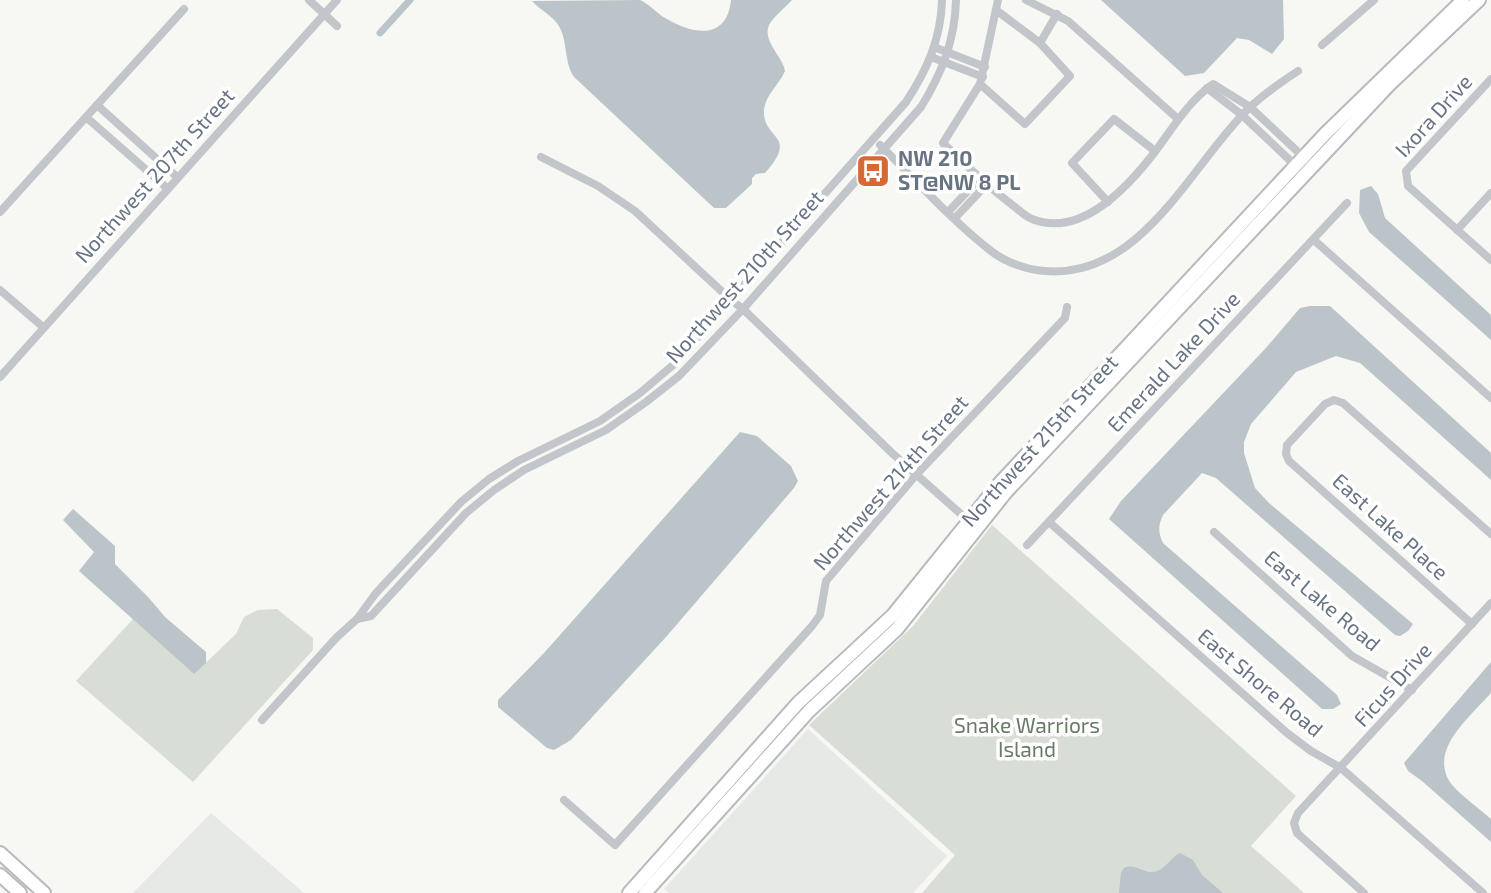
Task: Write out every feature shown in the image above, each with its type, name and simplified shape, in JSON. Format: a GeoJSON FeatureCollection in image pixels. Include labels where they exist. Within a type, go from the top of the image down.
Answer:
{"type":"FeatureCollection","features":[{"type":"Feature","properties":{"kind":"main road","name":"Northwest 215th Street"},"geometry":{"type":"LineString","coordinates":[[629,893],[798,703],[893,615],[971,524],[1304,166],[1463,0]]}},
{"type":"Feature","properties":{"kind":"main road","name":"Northwest 215th Street"},"geometry":{"type":"LineString","coordinates":[[1304,166],[1479,0]]}},
{"type":"Feature","properties":{"kind":"main road","name":"Northwest 215th Street"},"geometry":{"type":"LineString","coordinates":[[645,893],[809,711],[897,629],[971,524]]}},
{"type":"Feature","properties":{"kind":"main road"},"geometry":{"type":"LineString","coordinates":[[0,853],[44,893]]}},
{"type":"Feature","properties":{"kind":"main road"},"geometry":{"type":"LineString","coordinates":[[0,875],[20,893]]}},
{"type":"Feature","properties":{"kind":"street"},"geometry":{"type":"LineString","coordinates":[[309,0],[337,26]]}},
{"type":"Feature","properties":{"kind":"street","name":"Northwest 207th Street"},"geometry":{"type":"LineString","coordinates":[[0,377],[337,0]]}},
{"type":"Feature","properties":{"kind":"street","name":"Northwest 210th Street"},"geometry":{"type":"LineString","coordinates":[[262,720],[461,502],[489,479],[518,461],[600,421],[672,366],[906,102],[931,57],[941,17],[942,0]]}},
{"type":"Feature","properties":{"kind":"street","name":"Northwest 210th Street"},"geometry":{"type":"LineString","coordinates":[[357,619],[371,616],[457,521],[494,490],[524,470],[606,430],[679,376],[743,309],[921,107],[945,62],[955,22],[956,0]]}},
{"type":"Feature","properties":{"kind":"street"},"geometry":{"type":"LineString","coordinates":[[998,0],[981,81],[943,143],[1031,219],[1065,224],[1086,217],[1108,202],[1155,151],[1178,119],[1213,85],[1250,107],[1304,166]]}},
{"type":"Feature","properties":{"kind":"street"},"geometry":{"type":"LineString","coordinates":[[1026,0],[1068,21],[1178,119]]}},
{"type":"Feature","properties":{"kind":"street"},"geometry":{"type":"LineString","coordinates":[[1322,45],[1374,0]]}},
{"type":"Feature","properties":{"kind":"street"},"geometry":{"type":"LineString","coordinates":[[0,212],[184,9]]}},
{"type":"Feature","properties":{"kind":"street"},"geometry":{"type":"LineString","coordinates":[[931,57],[981,81],[1025,124],[1070,76],[1040,43],[996,10]]}},
{"type":"Feature","properties":{"kind":"street"},"geometry":{"type":"LineString","coordinates":[[1040,43],[1056,14]]}},
{"type":"Feature","properties":{"kind":"street"},"geometry":{"type":"LineString","coordinates":[[934,47],[985,67]]}},
{"type":"Feature","properties":{"kind":"street"},"geometry":{"type":"LineString","coordinates":[[874,139],[992,253],[1032,270],[1063,273],[1114,256],[1136,239],[1168,205],[1242,115],[1271,88],[1298,71]]}},
{"type":"Feature","properties":{"kind":"street","name":"Ixora Drive"},"geometry":{"type":"LineString","coordinates":[[1457,230],[1408,186],[1406,171],[1491,79]]}},
{"type":"Feature","properties":{"kind":"street"},"geometry":{"type":"LineString","coordinates":[[1207,88],[1304,166]]}},
{"type":"Feature","properties":{"kind":"street"},"geometry":{"type":"LineString","coordinates":[[97,105],[177,177]]}},
{"type":"Feature","properties":{"kind":"street"},"geometry":{"type":"LineString","coordinates":[[86,117],[168,188]]}},
{"type":"Feature","properties":{"kind":"street"},"geometry":{"type":"LineString","coordinates":[[1108,202],[1072,163],[1114,119],[1155,151]]}},
{"type":"Feature","properties":{"kind":"street"},"geometry":{"type":"LineString","coordinates":[[108,136],[119,125]]}},
{"type":"Feature","properties":{"kind":"street"},"geometry":{"type":"LineString","coordinates":[[121,148],[132,136]]}},
{"type":"Feature","properties":{"kind":"street"},"geometry":{"type":"LineString","coordinates":[[541,157],[598,186],[635,211],[971,524]]}},
{"type":"Feature","properties":{"kind":"street"},"geometry":{"type":"LineString","coordinates":[[952,215],[984,181]]}},
{"type":"Feature","properties":{"kind":"street"},"geometry":{"type":"LineString","coordinates":[[1491,193],[1457,230],[1491,260]]}},
{"type":"Feature","properties":{"kind":"street","name":"Emerald Lake Drive"},"geometry":{"type":"LineString","coordinates":[[1027,545],[1347,203]]}},
{"type":"Feature","properties":{"kind":"street"},"geometry":{"type":"LineString","coordinates":[[1314,240],[1491,398]]}},
{"type":"Feature","properties":{"kind":"street"},"geometry":{"type":"LineString","coordinates":[[0,290],[43,327]]}},
{"type":"Feature","properties":{"kind":"street","name":"Northwest 214th Street"},"geometry":{"type":"LineString","coordinates":[[564,800],[615,845],[820,615],[826,581],[916,475],[1065,318],[1067,307]]}},
{"type":"Feature","properties":{"kind":"street","name":"East Lake Place"},"geometry":{"type":"LineString","coordinates":[[1472,624],[1289,461],[1286,454],[1287,445],[1325,404],[1334,400],[1343,403],[1491,534]]}},
{"type":"Feature","properties":{"kind":"street","name":"East Shore Road"},"geometry":{"type":"LineString","coordinates":[[1049,522],[1287,733],[1341,768],[1483,893]]}},
{"type":"Feature","properties":{"kind":"street","name":"East Lake Road"},"geometry":{"type":"LineString","coordinates":[[1214,532],[1352,656],[1412,690]]}},
{"type":"Feature","properties":{"kind":"street","name":"Ficus Drive"},"geometry":{"type":"LineString","coordinates":[[1364,893],[1297,833],[1294,823],[1298,813],[1491,603]]}},
{"type":"Feature","properties":{"kind":"shaded area"},"geometry":{"type":"Polygon","coordinates":[[[640,0],[677,24],[698,31],[708,31],[723,22],[731,0],[792,0],[771,22],[768,31],[770,43],[785,71],[767,99],[764,110],[768,127],[780,144],[779,151],[765,173],[756,174],[752,178],[752,184],[726,208],[714,208],[574,77],[560,28],[532,1],[640,0]]]}},
{"type":"Feature","properties":{"kind":"shaded area"},"geometry":{"type":"Polygon","coordinates":[[[1101,0],[1283,0],[1284,39],[1272,54],[1249,40],[1237,38],[1204,73],[1185,76],[1101,0]]]}},
{"type":"Feature","properties":{"kind":"shaded area"},"geometry":{"type":"Polygon","coordinates":[[[1371,186],[1378,194],[1385,218],[1491,315],[1491,340],[1369,232],[1359,213],[1360,190],[1371,186]]]}},
{"type":"Feature","properties":{"kind":"shaded area"},"geometry":{"type":"Polygon","coordinates":[[[1330,306],[1491,453],[1491,480],[1360,363],[1336,356],[1296,372],[1251,424],[1244,442],[1244,453],[1255,488],[1269,503],[1413,624],[1400,636],[1395,635],[1216,478],[1202,473],[1163,515],[1159,529],[1163,543],[1337,695],[1341,704],[1333,709],[1322,709],[1109,519],[1121,501],[1265,349],[1300,308],[1330,306]]]}},
{"type":"Feature","properties":{"kind":"shaded area"},"geometry":{"type":"Polygon","coordinates":[[[740,432],[757,436],[791,466],[798,481],[794,488],[666,637],[571,740],[554,750],[547,748],[498,707],[498,700],[544,653],[740,432]]]}},
{"type":"Feature","properties":{"kind":"shaded area"},"geometry":{"type":"Polygon","coordinates":[[[73,509],[115,546],[115,564],[165,617],[206,652],[206,663],[194,674],[79,571],[94,552],[63,520],[73,509]]]}},
{"type":"Feature","properties":{"kind":"shaded area"},"geometry":{"type":"Polygon","coordinates":[[[1491,662],[1491,693],[1462,724],[1447,748],[1444,760],[1446,773],[1453,786],[1491,819],[1491,842],[1408,771],[1404,763],[1491,662]]]}},
{"type":"Feature","properties":{"kind":"shaded area"},"geometry":{"type":"Polygon","coordinates":[[[808,729],[947,856],[913,893],[669,893],[664,889],[808,729]]]}},
{"type":"Feature","properties":{"kind":"shaded area"},"geometry":{"type":"Polygon","coordinates":[[[211,813],[304,893],[133,893],[211,813]]]}},
{"type":"Feature","properties":{"kind":"shaded area"},"geometry":{"type":"Polygon","coordinates":[[[1180,853],[1193,860],[1202,875],[1223,893],[1119,893],[1124,868],[1157,871],[1180,853]]]}},
{"type":"Feature","properties":{"kind":"green space","name":"Snake Warriors Island"},"geometry":{"type":"Polygon","coordinates":[[[992,525],[1296,796],[1251,846],[1304,893],[922,893],[955,855],[809,725],[913,626],[992,525]]]}},
{"type":"Feature","properties":{"kind":"green space"},"geometry":{"type":"Polygon","coordinates":[[[277,609],[313,638],[313,650],[193,782],[76,681],[133,619],[194,674],[236,634],[244,617],[258,610],[277,609]]]}},
{"type":"Feature","properties":{"kind":"waterway"},"geometry":{"type":"LineString","coordinates":[[380,33],[410,0]]}},
{"type":"Feature","properties":{"kind":"place","name":"NW 210 ST@NW 8 PL"},"geometry":{"type":"Point","coordinates":[873,171]}}]}
